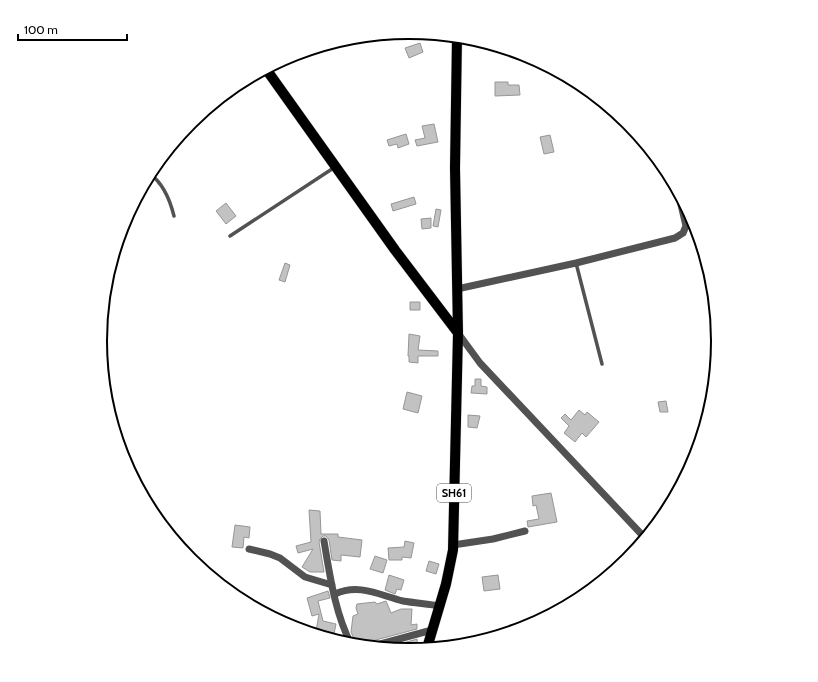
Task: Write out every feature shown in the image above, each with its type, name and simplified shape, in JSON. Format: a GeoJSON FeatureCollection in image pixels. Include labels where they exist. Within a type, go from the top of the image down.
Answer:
{"type":"FeatureCollection","features":[{"type":"Feature","properties":{"kind":"main road","name":"SH61"},"geometry":{"type":"LineString","coordinates":[[429,642],[450,567],[453,545],[458,333],[455,168],[457,43]]}},
{"type":"Feature","properties":{"kind":"main road"},"geometry":{"type":"LineString","coordinates":[[269,73],[395,250],[458,333]]}},
{"type":"Feature","properties":{"kind":"street"},"geometry":{"type":"LineString","coordinates":[[457,289],[576,263],[680,236],[686,226],[683,214]]}},
{"type":"Feature","properties":{"kind":"street"},"geometry":{"type":"LineString","coordinates":[[458,333],[480,363],[641,534]]}},
{"type":"Feature","properties":{"kind":"street"},"geometry":{"type":"LineString","coordinates":[[453,545],[493,539],[525,531]]}},
{"type":"Feature","properties":{"kind":"street"},"geometry":{"type":"LineString","coordinates":[[324,541],[334,594],[342,625],[347,636]]}},
{"type":"Feature","properties":{"kind":"street"},"geometry":{"type":"LineString","coordinates":[[249,549],[270,554],[306,577],[332,585]]}},
{"type":"Feature","properties":{"kind":"street"},"geometry":{"type":"LineString","coordinates":[[334,594],[359,589],[404,601],[440,606]]}},
{"type":"Feature","properties":{"kind":"street"},"geometry":{"type":"LineString","coordinates":[[388,642],[432,630]]}},
{"type":"Feature","properties":{"kind":"lane"},"geometry":{"type":"LineString","coordinates":[[230,236],[336,166]]}},
{"type":"Feature","properties":{"kind":"lane"},"geometry":{"type":"LineString","coordinates":[[155,178],[164,189],[174,216]]}},
{"type":"Feature","properties":{"kind":"lane"},"geometry":{"type":"LineString","coordinates":[[576,263],[602,364]]}},
{"type":"Feature","properties":{"kind":"building"},"geometry":{"type":"Polygon","coordinates":[[[420,43],[423,52],[409,58],[405,48],[420,43]]]}},
{"type":"Feature","properties":{"kind":"building"},"geometry":{"type":"Polygon","coordinates":[[[495,82],[508,82],[508,85],[519,85],[520,95],[495,96],[495,82]]]}},
{"type":"Feature","properties":{"kind":"building"},"geometry":{"type":"Polygon","coordinates":[[[434,124],[438,142],[417,146],[415,140],[425,138],[422,126],[434,124]]]}},
{"type":"Feature","properties":{"kind":"building"},"geometry":{"type":"Polygon","coordinates":[[[406,134],[409,144],[398,148],[397,144],[389,146],[387,140],[406,134]]]}},
{"type":"Feature","properties":{"kind":"building"},"geometry":{"type":"Polygon","coordinates":[[[550,135],[554,152],[544,154],[540,137],[550,135]]]}},
{"type":"Feature","properties":{"kind":"building"},"geometry":{"type":"Polygon","coordinates":[[[414,197],[416,204],[393,211],[391,204],[414,197]]]}},
{"type":"Feature","properties":{"kind":"building"},"geometry":{"type":"Polygon","coordinates":[[[226,203],[236,216],[226,224],[216,211],[226,203]]]}},
{"type":"Feature","properties":{"kind":"building"},"geometry":{"type":"Polygon","coordinates":[[[436,209],[441,210],[438,227],[433,226],[436,209]]]}},
{"type":"Feature","properties":{"kind":"building"},"geometry":{"type":"Polygon","coordinates":[[[431,218],[431,228],[422,229],[421,219],[431,218]]]}},
{"type":"Feature","properties":{"kind":"building"},"geometry":{"type":"Polygon","coordinates":[[[285,263],[290,265],[285,282],[279,280],[285,263]]]}},
{"type":"Feature","properties":{"kind":"building"},"geometry":{"type":"Polygon","coordinates":[[[410,302],[420,302],[420,310],[410,310],[410,302]]]}},
{"type":"Feature","properties":{"kind":"building"},"geometry":{"type":"Polygon","coordinates":[[[409,334],[420,336],[418,350],[438,351],[438,356],[418,356],[418,363],[409,362],[409,334]]]}},
{"type":"Feature","properties":{"kind":"building"},"geometry":{"type":"Polygon","coordinates":[[[475,379],[481,379],[481,386],[487,387],[487,394],[471,393],[472,386],[475,386],[475,379]]]}},
{"type":"Feature","properties":{"kind":"building"},"geometry":{"type":"Polygon","coordinates":[[[407,392],[422,396],[418,413],[403,409],[407,392]]]}},
{"type":"Feature","properties":{"kind":"building"},"geometry":{"type":"Polygon","coordinates":[[[666,401],[668,412],[660,412],[658,402],[666,401]]]}},
{"type":"Feature","properties":{"kind":"building"},"geometry":{"type":"Polygon","coordinates":[[[579,410],[585,415],[587,412],[599,422],[586,437],[582,433],[575,442],[564,433],[569,426],[561,418],[565,414],[571,420],[579,410]]]}},
{"type":"Feature","properties":{"kind":"building"},"geometry":{"type":"Polygon","coordinates":[[[468,415],[480,416],[477,428],[468,427],[468,415]]]}},
{"type":"Feature","properties":{"kind":"building"},"geometry":{"type":"Polygon","coordinates":[[[551,493],[557,522],[528,527],[527,521],[539,519],[536,505],[533,506],[532,496],[551,493]]]}},
{"type":"Feature","properties":{"kind":"building"},"geometry":{"type":"Polygon","coordinates":[[[309,510],[320,511],[321,534],[338,534],[338,537],[362,540],[360,557],[341,555],[341,561],[332,560],[329,540],[326,536],[323,536],[319,542],[324,572],[310,572],[302,567],[313,549],[298,553],[296,546],[311,542],[309,510]]]}},
{"type":"Feature","properties":{"kind":"building"},"geometry":{"type":"Polygon","coordinates":[[[235,525],[250,527],[249,538],[244,537],[243,548],[232,547],[235,525]]]}},
{"type":"Feature","properties":{"kind":"building"},"geometry":{"type":"Polygon","coordinates":[[[405,541],[414,543],[411,558],[402,557],[402,560],[389,560],[388,548],[404,547],[405,541]]]}},
{"type":"Feature","properties":{"kind":"building"},"geometry":{"type":"Polygon","coordinates":[[[375,556],[387,560],[383,573],[370,569],[375,556]]]}},
{"type":"Feature","properties":{"kind":"building"},"geometry":{"type":"Polygon","coordinates":[[[429,561],[439,564],[436,574],[426,571],[429,561]]]}},
{"type":"Feature","properties":{"kind":"building"},"geometry":{"type":"Polygon","coordinates":[[[389,575],[404,580],[401,590],[397,589],[395,594],[385,590],[389,575]]]}},
{"type":"Feature","properties":{"kind":"building"},"geometry":{"type":"Polygon","coordinates":[[[498,575],[500,589],[484,591],[482,577],[498,575]]]}},
{"type":"Feature","properties":{"kind":"building"},"geometry":{"type":"Polygon","coordinates":[[[328,591],[330,598],[318,601],[323,621],[336,624],[334,634],[316,628],[319,614],[312,616],[307,598],[328,591]]]}},
{"type":"Feature","properties":{"kind":"building"},"geometry":{"type":"Polygon","coordinates":[[[386,601],[391,613],[401,609],[412,609],[411,625],[417,624],[417,629],[374,640],[353,638],[351,632],[353,616],[358,614],[356,608],[357,604],[375,602],[377,604],[386,601]]]}},
{"type":"Feature","properties":{"kind":"building"},"geometry":{"type":"Polygon","coordinates":[[[417,639],[417,643],[404,643],[417,639]]]}}]}
